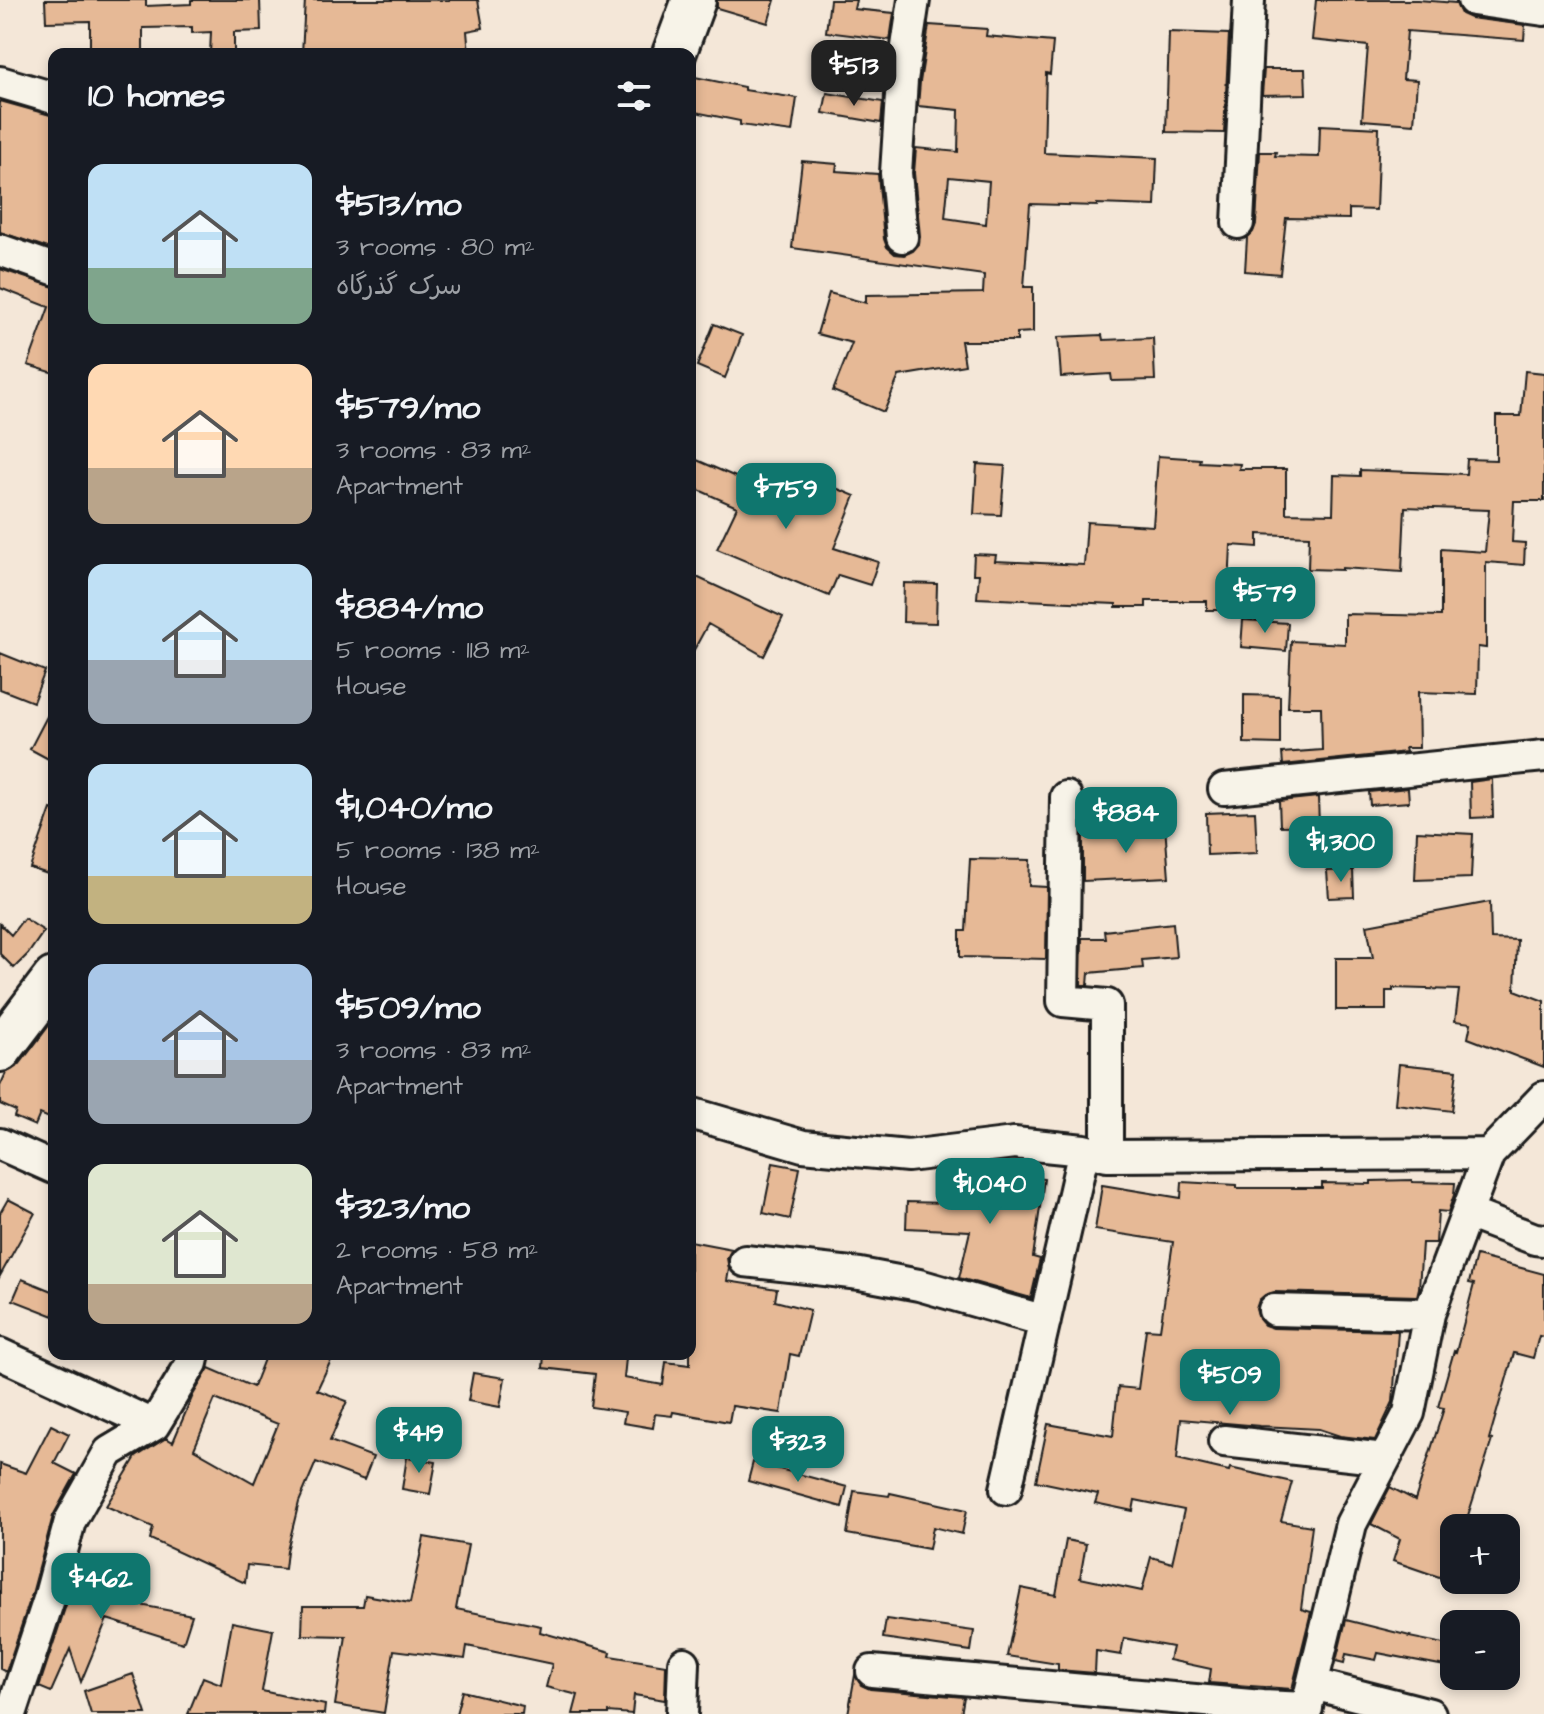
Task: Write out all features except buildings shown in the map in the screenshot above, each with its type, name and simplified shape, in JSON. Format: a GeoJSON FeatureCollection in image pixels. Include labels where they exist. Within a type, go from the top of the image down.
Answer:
{"type":"FeatureCollection","features":[{"type":"Feature","properties":{"kind":"street"},"geometry":{"type":"LineString","coordinates":[[676,48],[694,0]]}},
{"type":"Feature","properties":{"kind":"street"},"geometry":{"type":"LineString","coordinates":[[902,237],[896,173],[902,80],[914,0]]}},
{"type":"Feature","properties":{"kind":"street"},"geometry":{"type":"LineString","coordinates":[[1238,223],[1249,0]]}},
{"type":"Feature","properties":{"kind":"street"},"geometry":{"type":"LineString","coordinates":[[1473,0],[1544,10]]}},
{"type":"Feature","properties":{"kind":"street"},"geometry":{"type":"LineString","coordinates":[[0,82],[48,96]]}},
{"type":"Feature","properties":{"kind":"street"},"geometry":{"type":"LineString","coordinates":[[0,250],[48,267]]}},
{"type":"Feature","properties":{"kind":"street"},"geometry":{"type":"LineString","coordinates":[[1224,789],[1544,756]]}},
{"type":"Feature","properties":{"kind":"street"},"geometry":{"type":"LineString","coordinates":[[1006,1489],[1045,1321],[1096,1153],[1107,1005],[1063,1001],[1066,797]]}},
{"type":"Feature","properties":{"kind":"street"},"geometry":{"type":"LineString","coordinates":[[0,1050],[48,987]]}},
{"type":"Feature","properties":{"kind":"street"},"geometry":{"type":"LineString","coordinates":[[1308,1702],[1351,1524],[1409,1413],[1429,1314],[1489,1154],[1544,1097]]}},
{"type":"Feature","properties":{"kind":"street"},"geometry":{"type":"LineString","coordinates":[[696,1115],[803,1146],[908,1156],[1014,1143],[1096,1153],[1489,1154]]}},
{"type":"Feature","properties":{"kind":"street"},"geometry":{"type":"LineString","coordinates":[[0,1144],[48,1165]]}},
{"type":"Feature","properties":{"kind":"street"},"geometry":{"type":"LineString","coordinates":[[1467,1213],[1544,1240]]}},
{"type":"Feature","properties":{"kind":"street"},"geometry":{"type":"LineString","coordinates":[[745,1261],[860,1274],[919,1285],[1045,1321]]}},
{"type":"Feature","properties":{"kind":"street"},"geometry":{"type":"LineString","coordinates":[[1274,1310],[1429,1314]]}},
{"type":"Feature","properties":{"kind":"street"},"geometry":{"type":"LineString","coordinates":[[0,1354],[154,1425]]}},
{"type":"Feature","properties":{"kind":"street"},"geometry":{"type":"LineString","coordinates":[[11,1714],[49,1599],[70,1521],[109,1452],[154,1425],[193,1360]]}},
{"type":"Feature","properties":{"kind":"street"},"geometry":{"type":"LineString","coordinates":[[1224,1441],[1385,1459]]}},
{"type":"Feature","properties":{"kind":"street"},"geometry":{"type":"LineString","coordinates":[[682,1714],[684,1663]]}},
{"type":"Feature","properties":{"kind":"street"},"geometry":{"type":"LineString","coordinates":[[872,1671],[1262,1706],[1308,1702],[1430,1714]]}}]}
